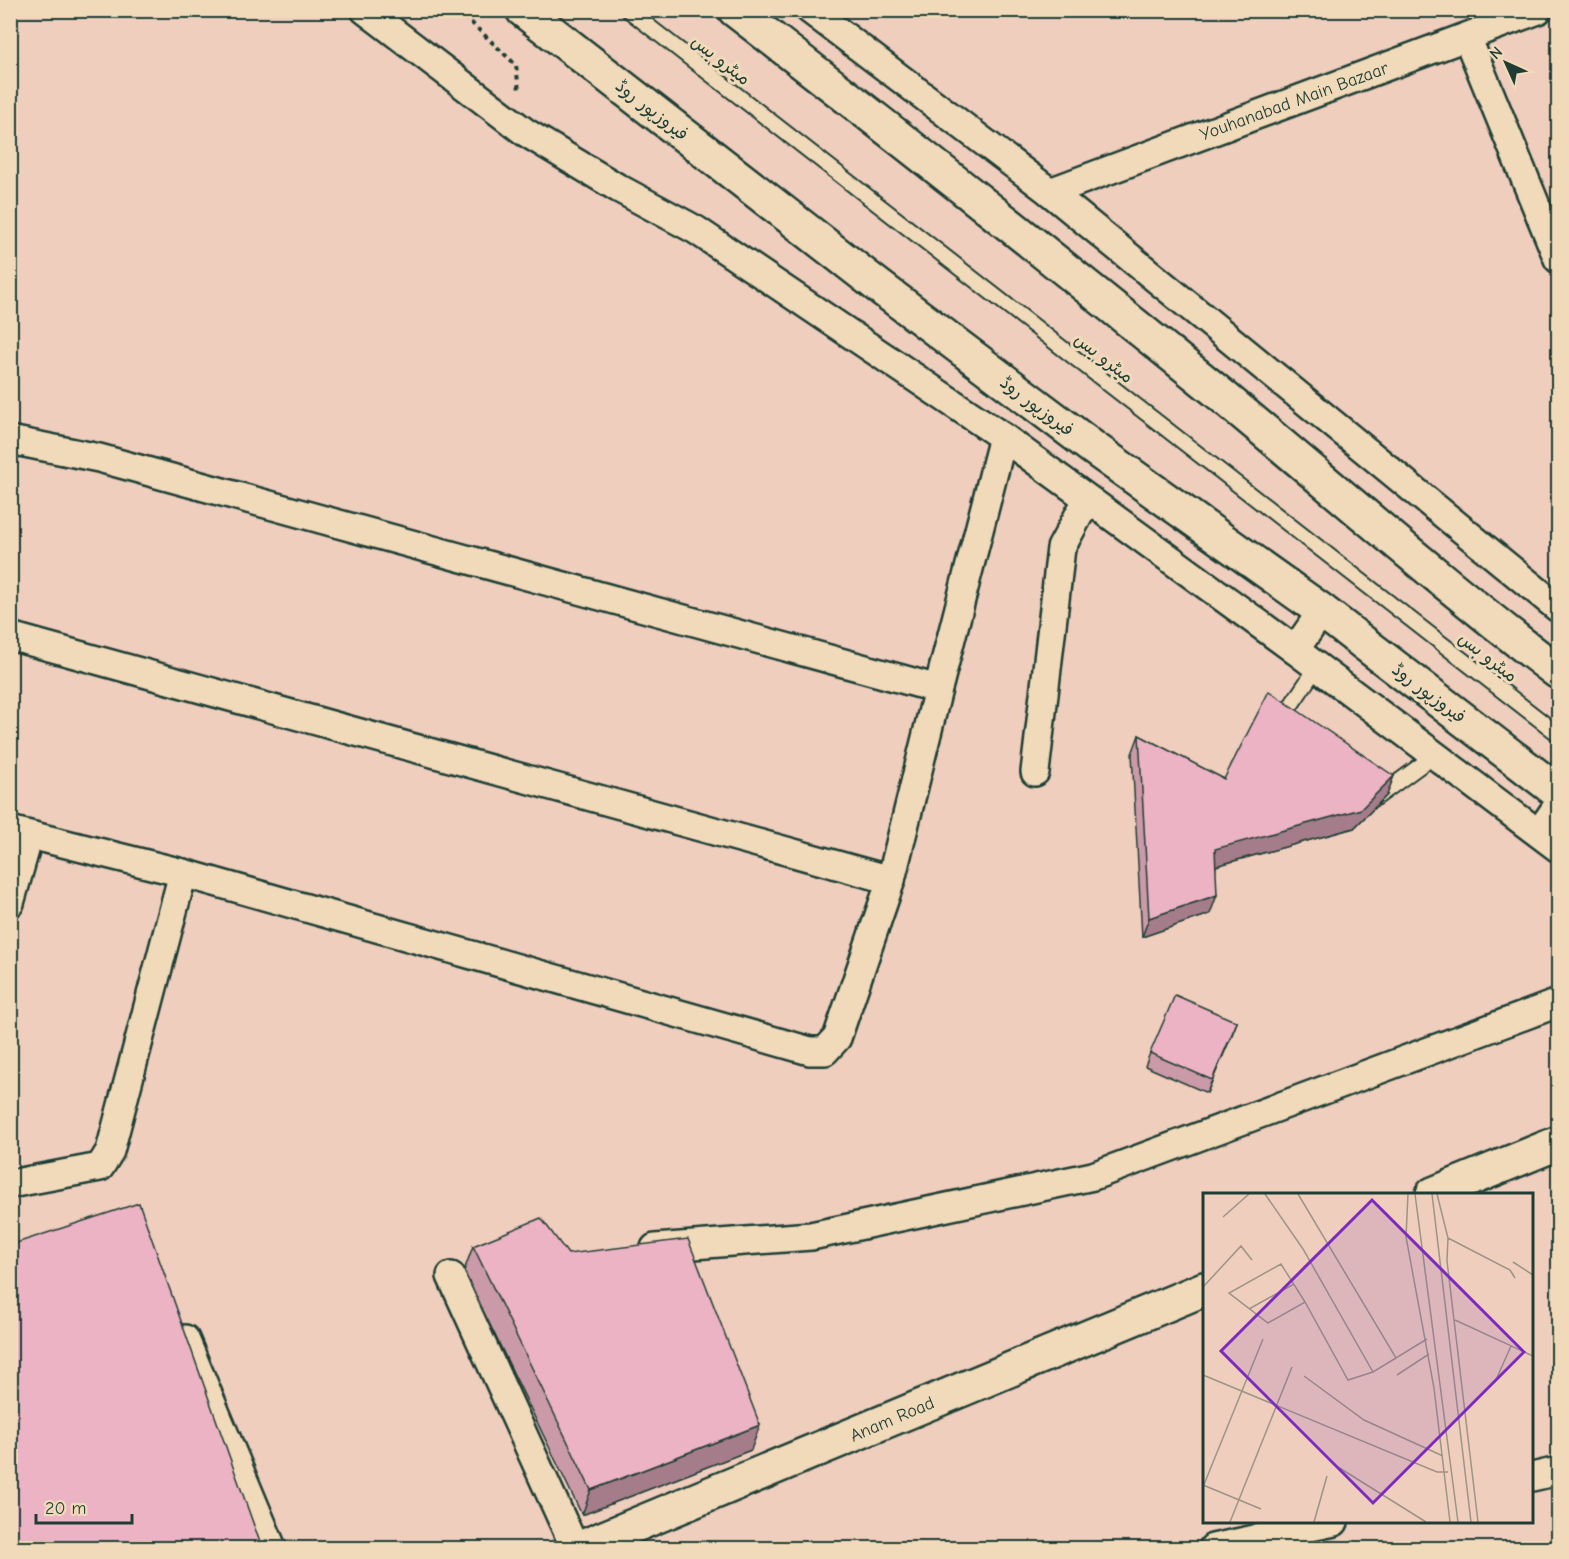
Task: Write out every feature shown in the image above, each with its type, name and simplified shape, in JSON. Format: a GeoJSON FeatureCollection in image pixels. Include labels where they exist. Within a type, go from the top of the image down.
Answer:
{"type":"FeatureCollection","features":[{"type":"Feature","properties":{"kind":"main road","name":"فیروزپور روڈ"},"geometry":{"type":"LineString","coordinates":[[523,10],[877,285],[1092,447],[1322,611],[1558,792]]}},
{"type":"Feature","properties":{"kind":"main road"},"geometry":{"type":"LineString","coordinates":[[735,10],[962,185],[1216,391],[1477,610],[1558,672]]}},
{"type":"Feature","properties":{"kind":"main road"},"geometry":{"type":"LineString","coordinates":[[1435,1193],[1558,1143]]}},
{"type":"Feature","properties":{"kind":"main road","name":"Anam Road"},"geometry":{"type":"LineString","coordinates":[[580,1548],[1203,1289]]}},
{"type":"Feature","properties":{"kind":"street"},"geometry":{"type":"LineString","coordinates":[[365,10],[525,132],[618,188],[696,230],[1003,437],[1436,754],[1549,840],[1558,805]]}},
{"type":"Feature","properties":{"kind":"street"},"geometry":{"type":"LineString","coordinates":[[810,10],[1050,192],[1558,608]]}},
{"type":"Feature","properties":{"kind":"street","name":"Youhanabad Main Bazaar"},"geometry":{"type":"LineString","coordinates":[[1050,192],[1538,10]]}},
{"type":"Feature","properties":{"kind":"street"},"geometry":{"type":"LineString","coordinates":[[1467,37],[1558,259]]}},
{"type":"Feature","properties":{"kind":"street"},"geometry":{"type":"LineString","coordinates":[[10,903],[20,833],[183,873],[817,1051],[825,1051],[837,1038],[891,880],[1003,437]]}},
{"type":"Feature","properties":{"kind":"street"},"geometry":{"type":"LineString","coordinates":[[10,440],[99,458],[938,689]]}},
{"type":"Feature","properties":{"kind":"street"},"geometry":{"type":"LineString","coordinates":[[1035,772],[1061,548],[1087,500]]}},
{"type":"Feature","properties":{"kind":"street"},"geometry":{"type":"LineString","coordinates":[[1295,650],[1322,611]]}},
{"type":"Feature","properties":{"kind":"street"},"geometry":{"type":"LineString","coordinates":[[10,636],[891,880]]}},
{"type":"Feature","properties":{"kind":"street"},"geometry":{"type":"LineString","coordinates":[[10,1184],[100,1167],[110,1151],[183,873]]}},
{"type":"Feature","properties":{"kind":"street"},"geometry":{"type":"LineString","coordinates":[[627,1251],[811,1236],[1093,1176],[1558,1003]]}},
{"type":"Feature","properties":{"kind":"street"},"geometry":{"type":"LineString","coordinates":[[451,1276],[575,1548]]}},
{"type":"Feature","properties":{"kind":"street"},"geometry":{"type":"LineString","coordinates":[[174,1311],[272,1548]]}},
{"type":"Feature","properties":{"kind":"street"},"geometry":{"type":"LineString","coordinates":[[1533,1477],[1558,1471]]}},
{"type":"Feature","properties":{"kind":"street"},"geometry":{"type":"LineString","coordinates":[[1213,1548],[1291,1526],[1317,1523]]}},
{"type":"Feature","properties":{"kind":"lane","name":"میٹرو بس"},"geometry":{"type":"LineString","coordinates":[[628,10],[1558,734]]}},
{"type":"Feature","properties":{"kind":"lane"},"geometry":{"type":"LineString","coordinates":[[1271,735],[1317,667]]}},
{"type":"Feature","properties":{"kind":"lane"},"geometry":{"type":"LineString","coordinates":[[1360,809],[1436,754]]}},
{"type":"Feature","properties":{"kind":"path"},"geometry":{"type":"LineString","coordinates":[[458,10],[516,65],[525,132]]}},
{"type":"Feature","properties":{"kind":"building"},"geometry":{"type":"Polygon","coordinates":[[[1269,691],[1394,776],[1361,809],[1215,849],[1217,895],[1149,918],[1139,735],[1224,779],[1269,691]]]}},
{"type":"Feature","properties":{"kind":"building"},"geometry":{"type":"Polygon","coordinates":[[[1175,995],[1237,1022],[1212,1080],[1150,1053],[1175,995]]]}},
{"type":"Feature","properties":{"kind":"building"},"geometry":{"type":"Polygon","coordinates":[[[139,1203],[262,1548],[10,1548],[10,1245],[139,1203]]]}},
{"type":"Feature","properties":{"kind":"building"},"geometry":{"type":"Polygon","coordinates":[[[541,1218],[568,1254],[688,1239],[760,1425],[591,1490],[473,1246],[541,1218]]]}}]}
